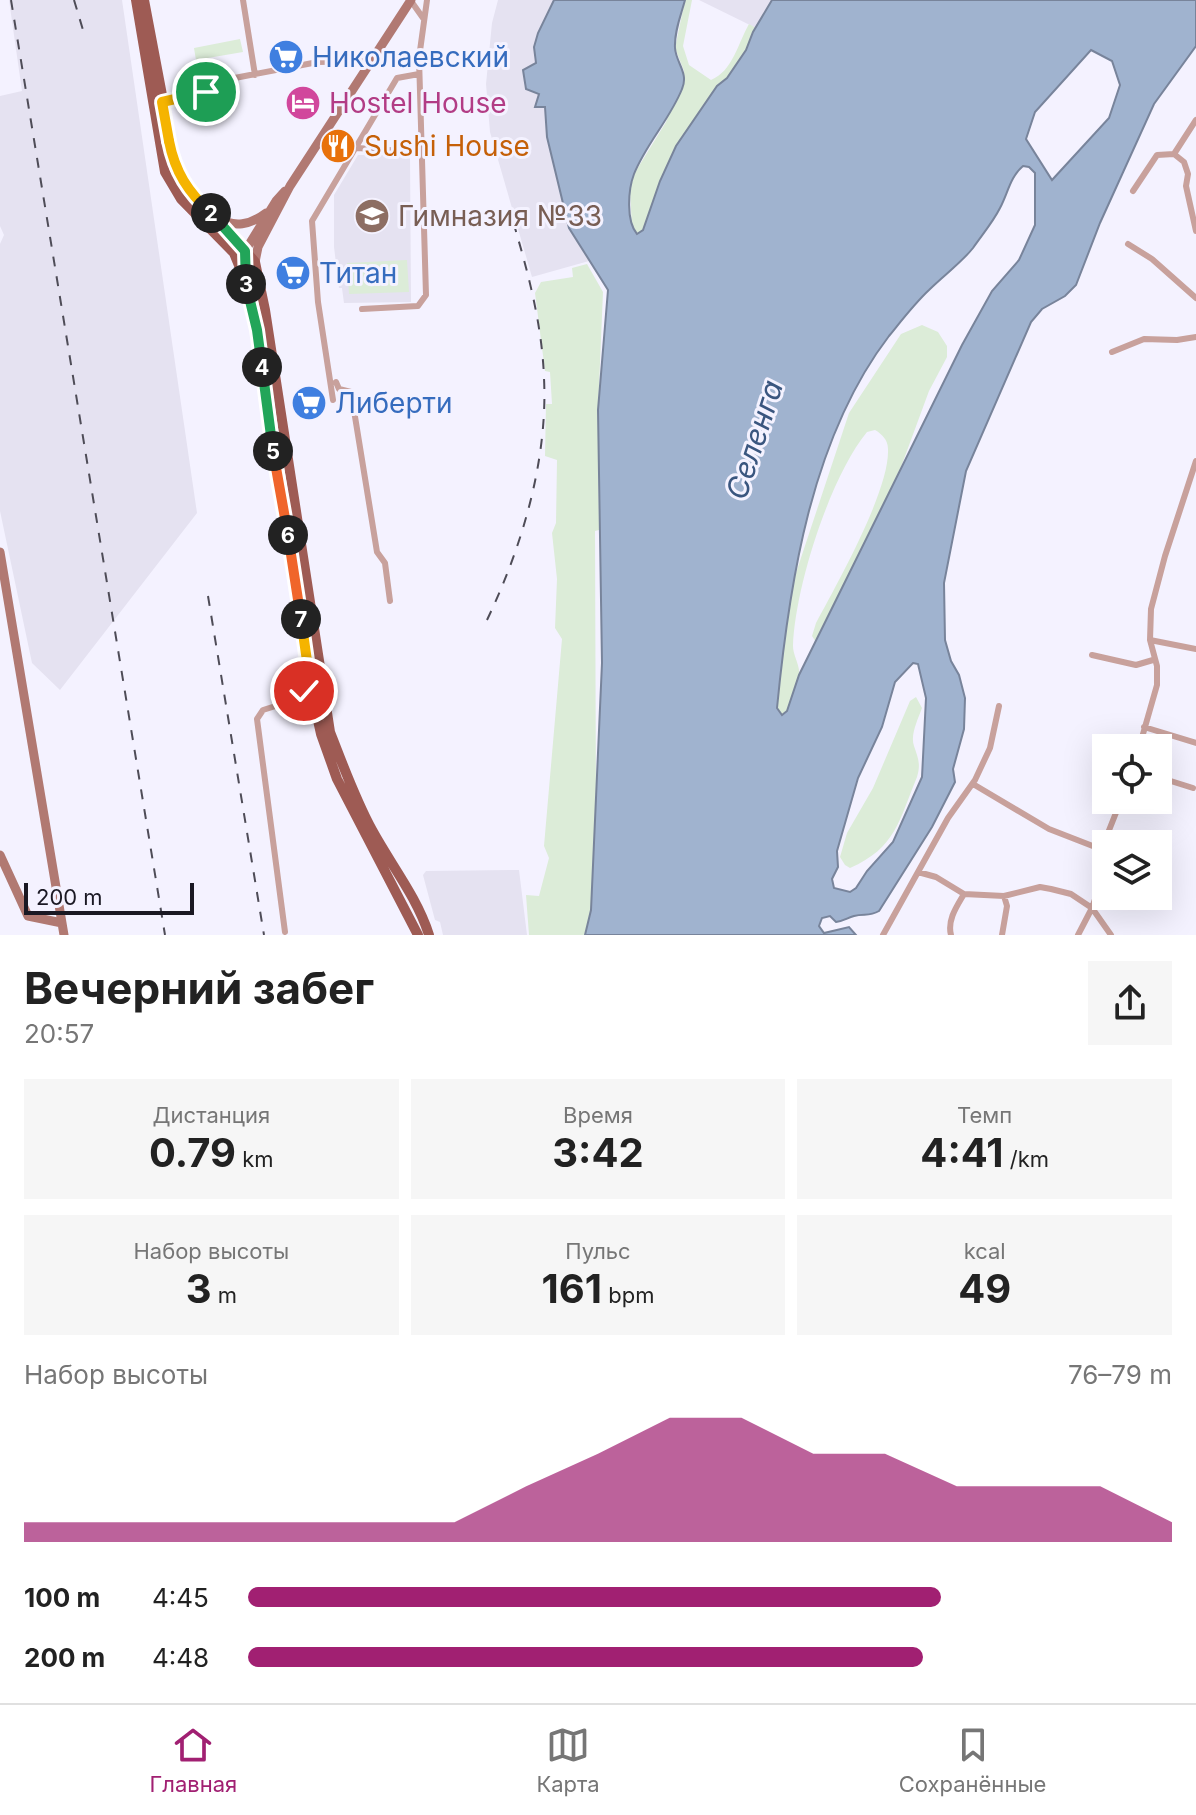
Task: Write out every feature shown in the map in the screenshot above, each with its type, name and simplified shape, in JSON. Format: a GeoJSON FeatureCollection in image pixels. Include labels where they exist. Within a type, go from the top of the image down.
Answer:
{"type":"FeatureCollection","features":[{"type":"Feature","properties":{"kind":"main road"},"geometry":{"type":"LineString","coordinates":[[136,0],[157,103],[176,169],[195,199],[215,217],[245,256],[262,330],[270,435],[317,688],[321,734],[337,779],[418,935]]}},
{"type":"Feature","properties":{"kind":"main road"},"geometry":{"type":"LineString","coordinates":[[144,0],[164,168],[181,199],[245,256]]}},
{"type":"Feature","properties":{"kind":"main road"},"geometry":{"type":"LineString","coordinates":[[262,330],[245,280],[245,256],[274,204],[409,0]]}},
{"type":"Feature","properties":{"kind":"main road"},"geometry":{"type":"LineString","coordinates":[[245,256],[258,247],[290,186],[368,61]]}},
{"type":"Feature","properties":{"kind":"main road"},"geometry":{"type":"LineString","coordinates":[[215,217],[233,225],[253,222],[290,186]]}},
{"type":"Feature","properties":{"kind":"main road"},"geometry":{"type":"LineString","coordinates":[[0,552],[64,935]]}},
{"type":"Feature","properties":{"kind":"main road"},"geometry":{"type":"LineString","coordinates":[[0,616],[12,613]]}},
{"type":"Feature","properties":{"kind":"main road"},"geometry":{"type":"LineString","coordinates":[[317,688],[346,776],[371,828],[409,891],[429,935]]}},
{"type":"Feature","properties":{"kind":"main road"},"geometry":{"type":"LineString","coordinates":[[0,855],[28,916],[62,923]]}},
{"type":"Feature","properties":{"kind":"street"},"geometry":{"type":"LineString","coordinates":[[243,0],[255,75]]}},
{"type":"Feature","properties":{"kind":"street"},"geometry":{"type":"LineString","coordinates":[[409,0],[423,18]]}},
{"type":"Feature","properties":{"kind":"street"},"geometry":{"type":"LineString","coordinates":[[362,309],[418,306],[426,295],[419,152],[419,74],[427,0]]}},
{"type":"Feature","properties":{"kind":"street"},"geometry":{"type":"LineString","coordinates":[[157,103],[206,92],[214,82],[318,62],[368,61]]}},
{"type":"Feature","properties":{"kind":"street"},"geometry":{"type":"LineString","coordinates":[[333,400],[318,302],[312,221],[397,78],[419,74]]}},
{"type":"Feature","properties":{"kind":"street"},"geometry":{"type":"LineString","coordinates":[[1174,154],[1196,120]]}},
{"type":"Feature","properties":{"kind":"street"},"geometry":{"type":"LineString","coordinates":[[357,148],[419,152]]}},
{"type":"Feature","properties":{"kind":"street"},"geometry":{"type":"LineString","coordinates":[[1133,191],[1157,155],[1174,154],[1184,162],[1188,174],[1186,186],[1196,231]]}},
{"type":"Feature","properties":{"kind":"street"},"geometry":{"type":"LineString","coordinates":[[1128,244],[1152,259],[1196,298]]}},
{"type":"Feature","properties":{"kind":"street"},"geometry":{"type":"LineString","coordinates":[[1112,352],[1144,339],[1196,337]]}},
{"type":"Feature","properties":{"kind":"street"},"geometry":{"type":"LineString","coordinates":[[336,382],[339,389],[351,392],[377,552],[385,563],[390,601]]}},
{"type":"Feature","properties":{"kind":"street"},"geometry":{"type":"LineString","coordinates":[[1142,734],[1157,685],[1157,666],[1150,640],[1151,609],[1196,461]]}},
{"type":"Feature","properties":{"kind":"street"},"geometry":{"type":"LineString","coordinates":[[1150,640],[1196,649]]}},
{"type":"Feature","properties":{"kind":"street"},"geometry":{"type":"LineString","coordinates":[[1092,655],[1136,665],[1153,660]]}},
{"type":"Feature","properties":{"kind":"street"},"geometry":{"type":"LineString","coordinates":[[285,932],[257,719],[263,710],[285,703],[297,693],[317,688]]}},
{"type":"Feature","properties":{"kind":"street"},"geometry":{"type":"LineString","coordinates":[[883,935],[948,818],[973,784],[990,748],[999,706]]}},
{"type":"Feature","properties":{"kind":"street"},"geometry":{"type":"LineString","coordinates":[[1144,727],[1196,743]]}},
{"type":"Feature","properties":{"kind":"street"},"geometry":{"type":"LineString","coordinates":[[1172,781],[1193,788]]}},
{"type":"Feature","properties":{"kind":"street"},"geometry":{"type":"LineString","coordinates":[[973,784],[1049,829],[1092,846]]}},
{"type":"Feature","properties":{"kind":"street"},"geometry":{"type":"LineString","coordinates":[[918,872],[936,877],[964,894],[1004,896],[1040,887],[1071,894],[1092,908],[1078,935]]}},
{"type":"Feature","properties":{"kind":"street"},"geometry":{"type":"LineString","coordinates":[[951,935],[952,915],[964,894]]}},
{"type":"Feature","properties":{"kind":"street"},"geometry":{"type":"LineString","coordinates":[[1002,935],[1007,906],[1004,896]]}},
{"type":"Feature","properties":{"kind":"street"},"geometry":{"type":"LineString","coordinates":[[1093,910],[1111,935]]}},
{"type":"Feature","properties":{"kind":"shaded area"},"geometry":{"type":"Polygon","coordinates":[[[9,0],[122,0],[197,513],[60,690],[32,663],[0,511],[0,244],[4,235],[0,226],[0,96],[22,91],[9,0]]]}},
{"type":"Feature","properties":{"kind":"shaded area"},"geometry":{"type":"Polygon","coordinates":[[[498,0],[554,0],[534,47],[535,63],[523,70],[525,88],[540,94],[538,101],[545,107],[547,138],[569,228],[589,261],[532,277],[490,132],[486,84],[492,23],[498,0]]]}},
{"type":"Feature","properties":{"kind":"shaded area"},"geometry":{"type":"Polygon","coordinates":[[[699,0],[772,0],[756,28],[699,0]]]}},
{"type":"Feature","properties":{"kind":"shaded area","name":"Гимназия №33"},"geometry":{"type":"Polygon","coordinates":[[[358,155],[410,155],[411,302],[344,303],[334,247],[334,195],[358,155]]]}},
{"type":"Feature","properties":{"kind":"shaded area"},"geometry":{"type":"Polygon","coordinates":[[[519,870],[527,935],[443,935],[440,922],[435,920],[423,875],[426,871],[519,870]]]}},
{"type":"Feature","properties":{"kind":"green space"},"geometry":{"type":"Polygon","coordinates":[[[685,0],[692,0],[683,46],[689,65],[711,80],[730,63],[749,24],[756,28],[746,50],[676,146],[643,230],[636,234],[632,228],[630,191],[634,174],[666,122],[684,71],[675,48],[685,0]]]}},
{"type":"Feature","properties":{"kind":"green space"},"geometry":{"type":"Polygon","coordinates":[[[240,39],[243,52],[196,60],[194,48],[240,39]]]}},
{"type":"Feature","properties":{"kind":"green space"},"geometry":{"type":"Polygon","coordinates":[[[407,260],[409,292],[349,294],[347,263],[407,260]]]}},
{"type":"Feature","properties":{"kind":"green space"},"geometry":{"type":"Polygon","coordinates":[[[587,264],[603,292],[598,410],[599,530],[595,531],[596,811],[591,910],[585,935],[529,935],[526,895],[539,896],[549,858],[544,846],[562,639],[555,628],[557,579],[552,533],[556,523],[557,460],[545,456],[546,404],[552,404],[550,372],[545,371],[535,293],[541,282],[573,277],[572,268],[587,264]]]}},
{"type":"Feature","properties":{"kind":"green space"},"geometry":{"type":"Polygon","coordinates":[[[922,325],[938,332],[947,346],[947,357],[929,391],[901,467],[816,642],[812,636],[816,623],[861,537],[881,488],[888,449],[882,435],[875,430],[867,432],[840,476],[817,534],[800,594],[793,646],[799,675],[787,711],[782,715],[777,708],[785,623],[793,582],[849,413],[901,334],[922,325]]]}},
{"type":"Feature","properties":{"kind":"green space"},"geometry":{"type":"Polygon","coordinates":[[[916,697],[922,708],[913,737],[919,765],[917,777],[887,842],[850,868],[840,857],[847,833],[873,788],[910,701],[916,697]]]}},
{"type":"Feature","properties":{"kind":"water","name":"Селенга"},"geometry":{"type":"Polygon","coordinates":[[[554,0],[685,0],[675,42],[684,83],[632,181],[630,214],[637,234],[643,230],[676,146],[746,50],[772,0],[1196,0],[1196,46],[1154,104],[1100,223],[1076,285],[1065,296],[1042,309],[1031,322],[966,471],[944,583],[945,640],[965,698],[964,729],[953,769],[955,782],[932,827],[879,911],[836,922],[830,916],[822,918],[819,926],[824,933],[849,927],[856,935],[585,935],[591,910],[602,663],[598,410],[608,290],[569,228],[547,137],[545,107],[535,107],[539,94],[526,89],[523,70],[536,63],[534,47],[554,0]],[[1091,50],[1035,112],[1026,139],[1052,180],[1109,118],[1120,85],[1112,61],[1091,50]],[[1023,166],[997,213],[973,248],[924,295],[889,336],[862,376],[840,420],[822,466],[797,563],[777,708],[782,715],[787,711],[799,675],[962,345],[992,291],[1019,260],[1035,225],[1035,173],[1029,167],[1023,166]],[[913,663],[895,682],[882,727],[858,778],[837,851],[838,867],[832,879],[834,888],[850,892],[856,888],[893,842],[922,777],[926,698],[918,664],[913,663]]]}},
{"type":"Feature","properties":{"kind":"railway"},"geometry":{"type":"LineString","coordinates":[[11,0],[165,935]]}},
{"type":"Feature","properties":{"kind":"railway"},"geometry":{"type":"LineString","coordinates":[[74,0],[83,30]]}},
{"type":"Feature","properties":{"kind":"railway"},"geometry":{"type":"LineString","coordinates":[[487,620],[511,563],[530,502],[542,440],[544,409],[543,357],[537,314],[510,211]]}},
{"type":"Feature","properties":{"kind":"railway"},"geometry":{"type":"LineString","coordinates":[[208,596],[264,935]]}},
{"type":"Feature","properties":{"kind":"place","name":"Николаевский"},"geometry":{"type":"Point","coordinates":[286,57]}},
{"type":"Feature","properties":{"kind":"place","name":"Hostel House"},"geometry":{"type":"Point","coordinates":[303,103]}},
{"type":"Feature","properties":{"kind":"place","name":"Sushi House"},"geometry":{"type":"Point","coordinates":[338,146]}},
{"type":"Feature","properties":{"kind":"place","name":"Гимназия №33"},"geometry":{"type":"Point","coordinates":[372,216]}},
{"type":"Feature","properties":{"kind":"place","name":"Титан"},"geometry":{"type":"Point","coordinates":[293,273]}},
{"type":"Feature","properties":{"kind":"place","name":"Либерти"},"geometry":{"type":"Point","coordinates":[309,403]}},
{"type":"Feature","properties":{"kind":"route"},"geometry":{"type":"LineString","coordinates":[[206,92],[162,102],[165,121],[176,169],[184,185],[245,251],[245,280],[257,330],[270,435],[311,689],[304,691]]}}]}
